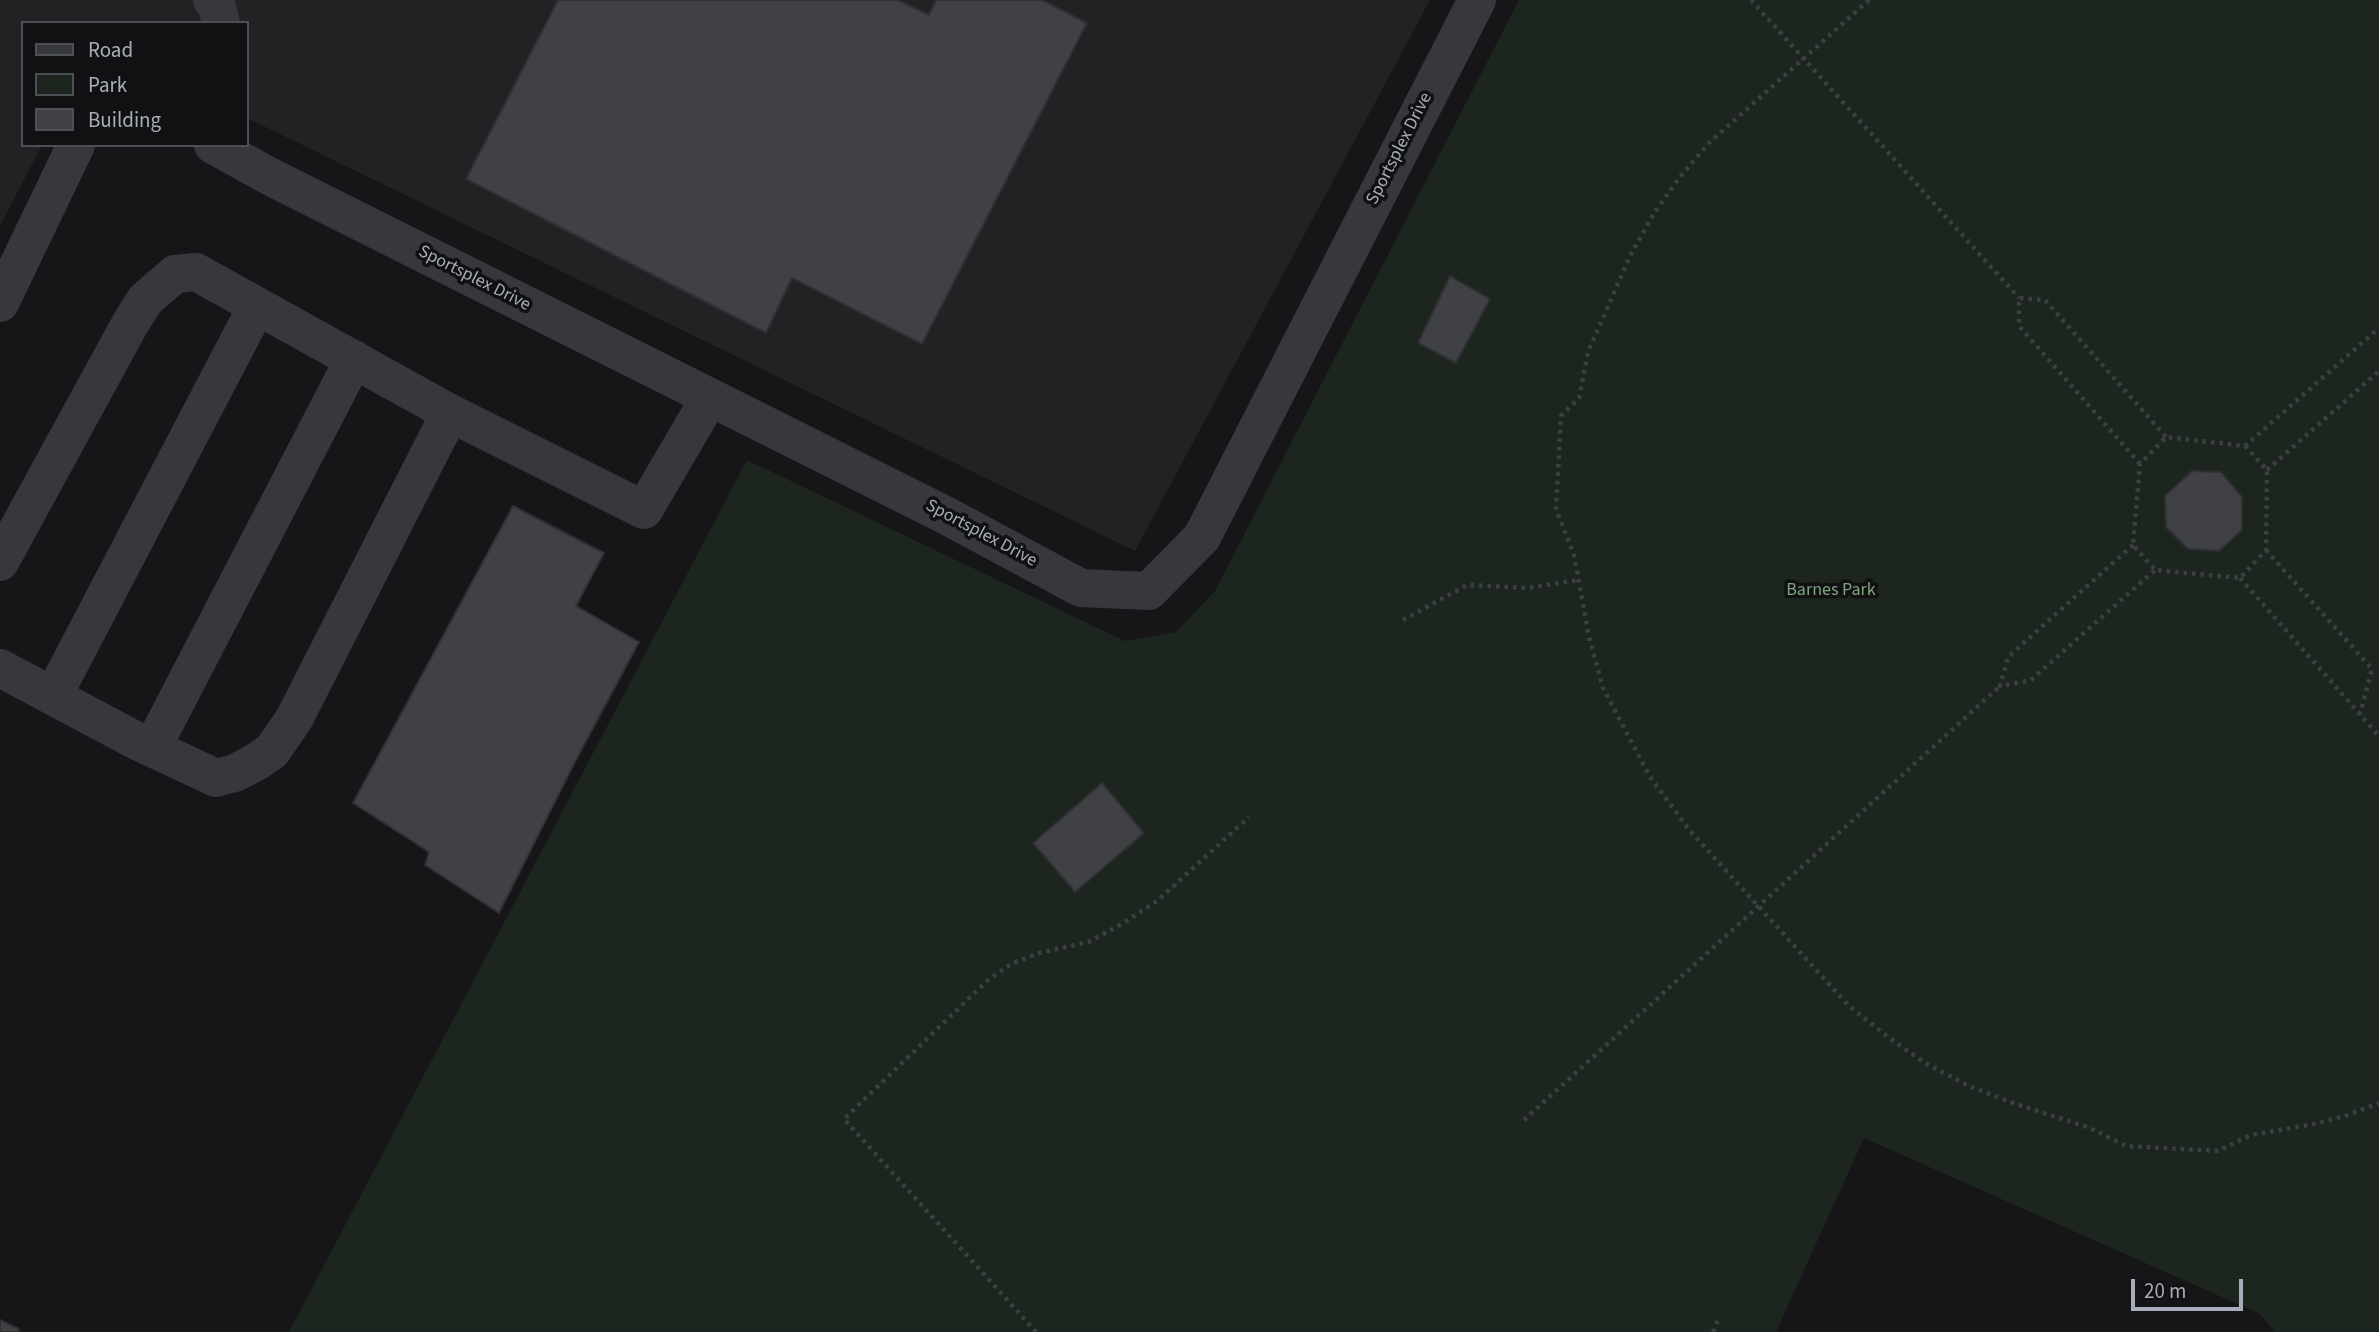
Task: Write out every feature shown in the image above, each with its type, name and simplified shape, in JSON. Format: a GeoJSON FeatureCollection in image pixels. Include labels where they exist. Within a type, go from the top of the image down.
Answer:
{"type":"FeatureCollection","features":[{"type":"Feature","properties":{"kind":"street","name":"Sportsplex Drive"},"geometry":{"type":"LineString","coordinates":[[217,147],[269,176],[949,517],[1081,588],[1149,591],[1202,537],[1476,0]]}},
{"type":"Feature","properties":{"kind":"street"},"geometry":{"type":"LineString","coordinates":[[0,303],[75,147]]}},
{"type":"Feature","properties":{"kind":"street"},"geometry":{"type":"LineString","coordinates":[[0,562],[130,324],[145,300],[175,275],[195,272],[450,413],[644,510],[710,397]]}},
{"type":"Feature","properties":{"kind":"street"},"geometry":{"type":"LineString","coordinates":[[53,696],[257,306]]}},
{"type":"Feature","properties":{"kind":"street"},"geometry":{"type":"LineString","coordinates":[[152,748],[354,359]]}},
{"type":"Feature","properties":{"kind":"street"},"geometry":{"type":"LineString","coordinates":[[0,667],[152,748],[216,778],[235,773],[256,762],[271,751],[294,719],[450,413]]}},
{"type":"Feature","properties":{"kind":"path"},"geometry":{"type":"LineString","coordinates":[[1751,0],[2019,298],[2019,326],[2140,464]]}},
{"type":"Feature","properties":{"kind":"path"},"geometry":{"type":"LineString","coordinates":[[1869,0],[1709,143],[1680,177],[1654,213],[1630,256],[1588,352],[1579,398],[1561,416],[1556,509],[1574,555],[1589,637],[1603,688],[1650,777],[1690,831],[1850,1006],[1925,1063],[1971,1087],[2090,1128],[2126,1146],[2218,1151],[2250,1135],[2314,1124],[2379,1103]]}},
{"type":"Feature","properties":{"kind":"path"},"geometry":{"type":"LineString","coordinates":[[2019,298],[2045,300],[2166,437],[2245,446],[2267,470],[2266,550],[2240,578]]}},
{"type":"Feature","properties":{"kind":"path"},"geometry":{"type":"LineString","coordinates":[[2245,446],[2379,328]]}},
{"type":"Feature","properties":{"kind":"path"},"geometry":{"type":"LineString","coordinates":[[2267,470],[2379,371]]}},
{"type":"Feature","properties":{"kind":"path"},"geometry":{"type":"LineString","coordinates":[[2000,686],[2008,657],[2133,545],[2140,464],[2166,437]]}},
{"type":"Feature","properties":{"kind":"path"},"geometry":{"type":"LineString","coordinates":[[2133,545],[2155,570],[2240,578],[2379,736]]}},
{"type":"Feature","properties":{"kind":"path"},"geometry":{"type":"LineString","coordinates":[[2266,550],[2372,669],[2360,714]]}},
{"type":"Feature","properties":{"kind":"path"},"geometry":{"type":"LineString","coordinates":[[1524,1120],[2000,686],[2031,680],[2155,570]]}},
{"type":"Feature","properties":{"kind":"path"},"geometry":{"type":"LineString","coordinates":[[1403,620],[1467,585],[1528,589],[1578,580]]}},
{"type":"Feature","properties":{"kind":"path"},"geometry":{"type":"LineString","coordinates":[[1036,1332],[844,1119],[988,980],[1020,960],[1088,942],[1122,924],[1157,901],[1249,817]]}},
{"type":"Feature","properties":{"kind":"path"},"geometry":{"type":"LineString","coordinates":[[1713,1332],[1719,1318]]}},
{"type":"Feature","properties":{"kind":"shaded area"},"geometry":{"type":"Polygon","coordinates":[[[0,0],[1430,0],[1135,551],[248,118],[248,21],[21,21],[21,147],[41,147],[0,226],[0,0]]]}},
{"type":"Feature","properties":{"kind":"green space","name":"Barnes Park"},"geometry":{"type":"Polygon","coordinates":[[[1519,0],[2379,0],[2379,1332],[2275,1332],[2260,1314],[1864,1138],[1776,1332],[289,1332],[747,460],[1125,641],[1176,632],[1215,591],[1519,0]]]}},
{"type":"Feature","properties":{"kind":"building"},"geometry":{"type":"Polygon","coordinates":[[[558,0],[898,0],[929,15],[936,0],[1042,0],[1087,23],[922,344],[792,278],[766,333],[466,179],[558,0]]]}},
{"type":"Feature","properties":{"kind":"building"},"geometry":{"type":"Polygon","coordinates":[[[1450,276],[1490,299],[1456,363],[1418,343],[1450,276]]]}},
{"type":"Feature","properties":{"kind":"building"},"geometry":{"type":"Polygon","coordinates":[[[2192,471],[2221,472],[2242,497],[2242,530],[2219,551],[2188,549],[2166,527],[2165,496],[2192,471]]]}},
{"type":"Feature","properties":{"kind":"building"},"geometry":{"type":"Polygon","coordinates":[[[513,506],[604,553],[576,606],[639,642],[499,913],[425,865],[429,852],[353,803],[513,506]]]}},
{"type":"Feature","properties":{"kind":"building"},"geometry":{"type":"Polygon","coordinates":[[[1102,783],[1144,833],[1075,892],[1033,843],[1102,783]]]}},
{"type":"Feature","properties":{"kind":"building"},"geometry":{"type":"Polygon","coordinates":[[[0,1320],[19,1329],[18,1332],[0,1332],[0,1320]]]}}]}
